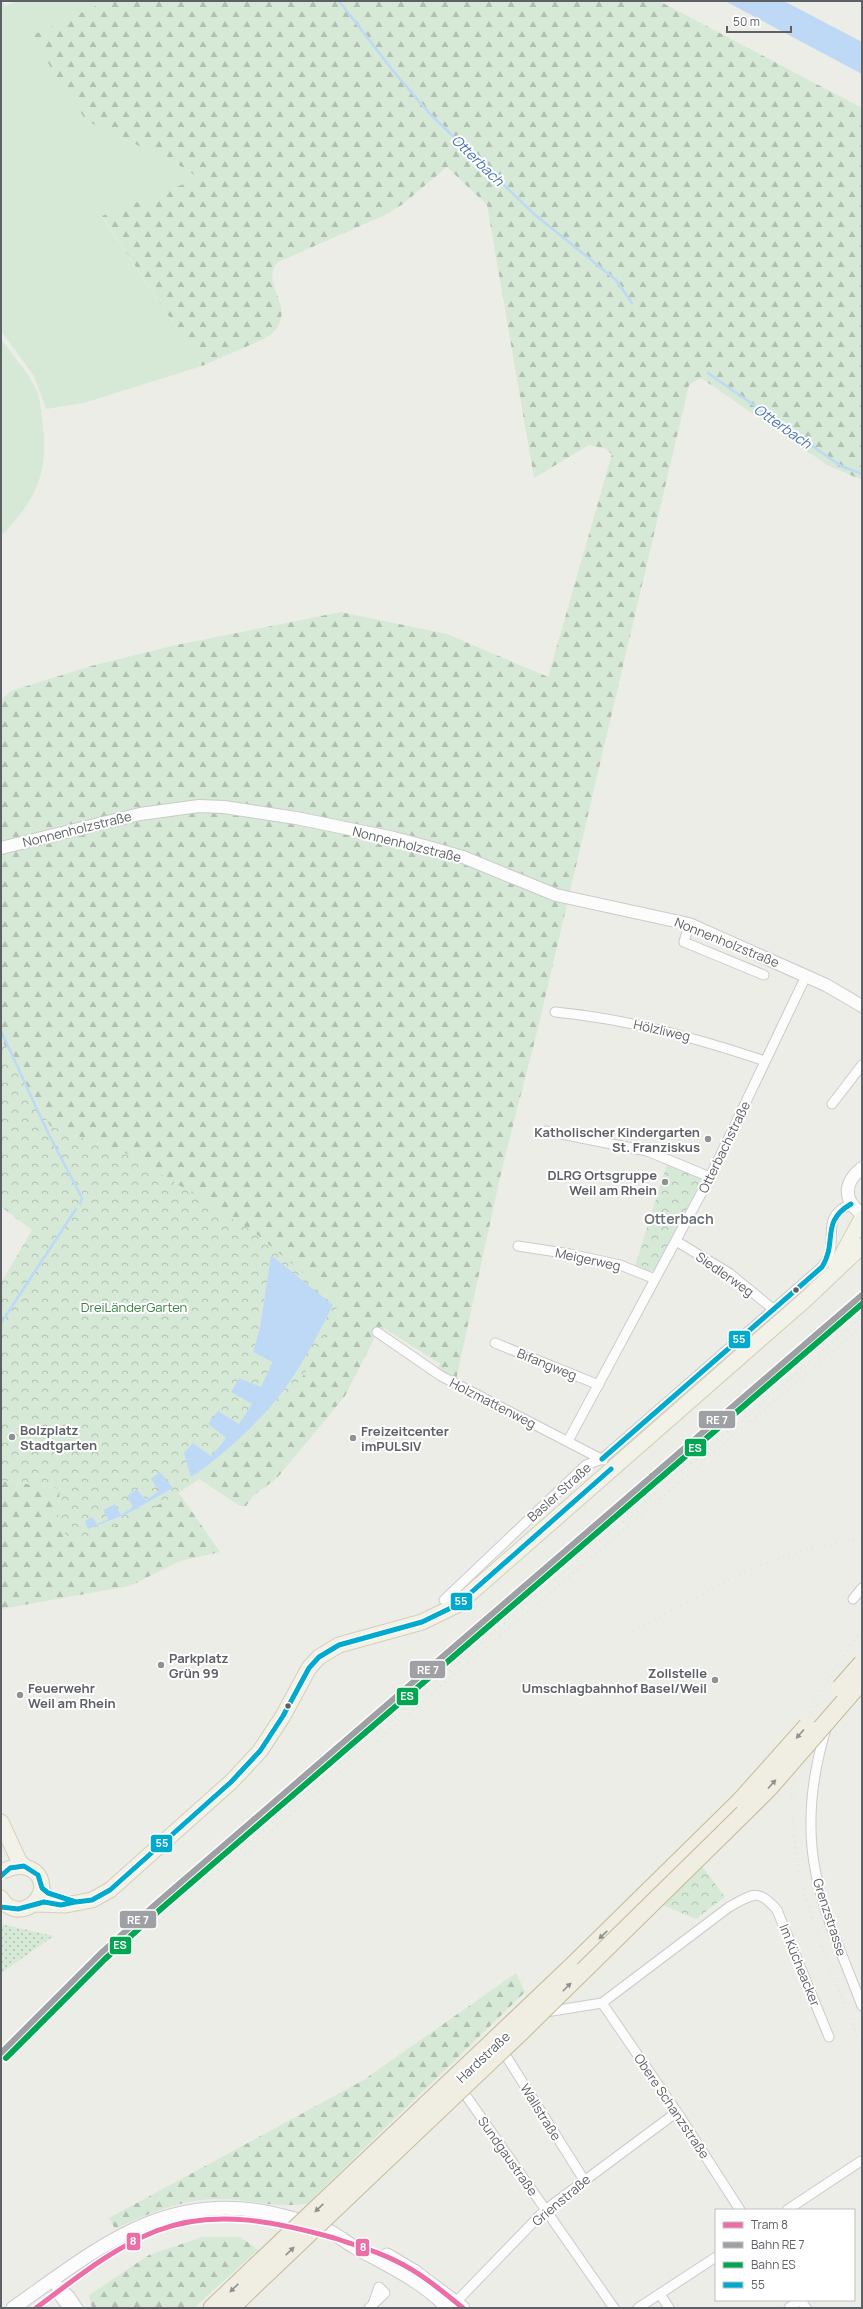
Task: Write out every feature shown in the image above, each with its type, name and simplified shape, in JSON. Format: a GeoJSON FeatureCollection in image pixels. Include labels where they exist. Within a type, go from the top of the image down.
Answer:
{"type":"FeatureCollection","features":[{"type":"Feature","properties":{"kind":"highway"},"geometry":{"type":"LineString","coordinates":[[212,2308],[258,2273],[514,2039],[743,1806],[862,1662]]}},
{"type":"Feature","properties":{"kind":"highway"},"geometry":{"type":"LineString","coordinates":[[743,1806],[770,1787],[862,1681]]}},
{"type":"Feature","properties":{"kind":"highway"},"geometry":{"type":"LineString","coordinates":[[231,2308],[258,2273]]}},
{"type":"Feature","properties":{"kind":"main road"},"geometry":{"type":"LineString","coordinates":[[830,1275],[862,1218]]}},
{"type":"Feature","properties":{"kind":"main road"},"geometry":{"type":"LineString","coordinates":[[4,1904],[25,1909],[35,1904],[44,1902],[61,1905],[92,1900],[110,1890],[231,1782],[260,1752],[283,1716],[309,1668],[319,1657],[339,1645],[422,1622],[457,1604],[533,1540],[606,1464],[806,1299],[862,1246]]}},
{"type":"Feature","properties":{"kind":"main road"},"geometry":{"type":"LineString","coordinates":[[3,1826],[19,1861],[38,1875],[42,1888],[35,1904]]}},
{"type":"Feature","properties":{"kind":"main road"},"geometry":{"type":"LineString","coordinates":[[3,1826],[8,1864],[3,1873]]}},
{"type":"Feature","properties":{"kind":"main road"},"geometry":{"type":"LineString","coordinates":[[3,1873],[14,1866],[24,1866]]}},
{"type":"Feature","properties":{"kind":"main road"},"geometry":{"type":"LineString","coordinates":[[42,1888],[56,1896],[76,1902]]}},
{"type":"Feature","properties":{"kind":"main road"},"geometry":{"type":"LineString","coordinates":[[13,2308],[53,2280],[135,2228],[161,2217],[212,2207],[245,2209],[298,2220],[331,2232],[338,2232],[380,2251],[414,2271],[456,2306]]}},
{"type":"Feature","properties":{"kind":"street","name":"Nonnenholzstraße"},"geometry":{"type":"LineString","coordinates":[[1,848],[140,814],[199,806],[224,807],[296,818],[394,838],[463,857],[556,895],[689,924],[806,976],[852,998],[862,1006]]}},
{"type":"Feature","properties":{"kind":"street","name":"Nonnenholzstraße"},"geometry":{"type":"LineString","coordinates":[[689,924],[684,942],[764,975]]}},
{"type":"Feature","properties":{"kind":"street","name":"Otterbachstraße"},"geometry":{"type":"LineString","coordinates":[[568,1441],[710,1178],[806,976]]}},
{"type":"Feature","properties":{"kind":"street","name":"Hölzliweg"},"geometry":{"type":"LineString","coordinates":[[555,1012],[591,1015],[656,1028],[702,1040],[765,1061]]}},
{"type":"Feature","properties":{"kind":"street"},"geometry":{"type":"LineString","coordinates":[[832,1104],[862,1066]]}},
{"type":"Feature","properties":{"kind":"street"},"geometry":{"type":"LineString","coordinates":[[546,1131],[647,1151],[710,1178]]}},
{"type":"Feature","properties":{"kind":"street"},"geometry":{"type":"LineString","coordinates":[[862,1168],[850,1182],[847,1192],[851,1204],[862,1214]]}},
{"type":"Feature","properties":{"kind":"street","name":"Basler Straße"},"geometry":{"type":"LineString","coordinates":[[444,1600],[586,1465],[606,1464],[828,1260],[832,1240],[833,1217],[837,1211],[851,1204]]}},
{"type":"Feature","properties":{"kind":"street","name":"Siedlerweg"},"geometry":{"type":"LineString","coordinates":[[676,1241],[728,1273],[773,1309]]}},
{"type":"Feature","properties":{"kind":"street","name":"Meigerweg"},"geometry":{"type":"LineString","coordinates":[[518,1246],[570,1254],[620,1265],[655,1279]]}},
{"type":"Feature","properties":{"kind":"street","name":"Holzmattenweg"},"geometry":{"type":"LineString","coordinates":[[377,1332],[441,1376],[568,1441],[606,1464]]}},
{"type":"Feature","properties":{"kind":"street","name":"Bifangweg"},"geometry":{"type":"LineString","coordinates":[[495,1343],[599,1385]]}},
{"type":"Feature","properties":{"kind":"street"},"geometry":{"type":"LineString","coordinates":[[853,1599],[862,1588]]}},
{"type":"Feature","properties":{"kind":"street","name":"Grenzstrasse"},"geometry":{"type":"LineString","coordinates":[[862,1671],[838,1701],[826,1729],[814,1780],[811,1824],[816,1874],[824,1904],[862,2006]]}},
{"type":"Feature","properties":{"kind":"street","name":"Hardstraße"},"geometry":{"type":"LineString","coordinates":[[331,2232],[335,2209],[345,2189],[509,2032],[550,2010],[602,2003],[730,1907],[746,1898],[758,1895],[765,1897]]}},
{"type":"Feature","properties":{"kind":"street","name":"Im Kücheacker"},"geometry":{"type":"LineString","coordinates":[[765,1897],[777,1910],[829,2037]]}},
{"type":"Feature","properties":{"kind":"street","name":"Obere Schanzstraße"},"geometry":{"type":"LineString","coordinates":[[602,2003],[677,2112],[739,2209]]}},
{"type":"Feature","properties":{"kind":"street","name":"Wallstraße"},"geometry":{"type":"LineString","coordinates":[[497,2043],[584,2180]]}},
{"type":"Feature","properties":{"kind":"street","name":"Sundgaustraße"},"geometry":{"type":"LineString","coordinates":[[457,2082],[614,2308]]}},
{"type":"Feature","properties":{"kind":"street","name":"Grienstraße"},"geometry":{"type":"LineString","coordinates":[[456,2306],[545,2210],[677,2112]]}},
{"type":"Feature","properties":{"kind":"street"},"geometry":{"type":"LineString","coordinates":[[789,2209],[861,2161]]}},
{"type":"Feature","properties":{"kind":"street"},"geometry":{"type":"LineString","coordinates":[[638,2308],[715,2258]]}},
{"type":"Feature","properties":{"kind":"street"},"geometry":{"type":"LineString","coordinates":[[53,2280],[59,2296],[68,2308]]}},
{"type":"Feature","properties":{"kind":"street"},"geometry":{"type":"LineString","coordinates":[[53,2280],[66,2291],[78,2308]]}},
{"type":"Feature","properties":{"kind":"street"},"geometry":{"type":"LineString","coordinates":[[660,2294],[670,2308]]}},
{"type":"Feature","properties":{"kind":"street"},"geometry":{"type":"LineString","coordinates":[[789,2308],[799,2301]]}},
{"type":"Feature","properties":{"kind":"green space"},"geometry":{"type":"Polygon","coordinates":[[[1,1],[5,6],[17,1],[99,1],[100,4],[33,35],[62,88],[87,121],[177,164],[199,178],[102,217],[202,366],[84,403],[46,409],[34,376],[1,331],[1,1]]]}},
{"type":"Feature","properties":{"kind":"green space"},"geometry":{"type":"Polygon","coordinates":[[[99,1],[659,1],[862,108],[862,480],[827,465],[701,378],[689,385],[537,1032],[503,1164],[456,1380],[437,1369],[440,1364],[384,1328],[380,1334],[377,1333],[345,1396],[277,1478],[253,1496],[246,1506],[240,1506],[198,1478],[221,1463],[291,1264],[255,1233],[127,1154],[50,1126],[1,1039],[1,700],[11,691],[91,666],[176,645],[341,612],[447,634],[548,677],[612,454],[603,448],[589,445],[534,478],[487,205],[447,167],[403,204],[383,216],[278,262],[273,270],[272,279],[281,307],[281,316],[278,326],[265,339],[202,366],[102,216],[199,178],[177,164],[87,121],[62,88],[33,35],[100,4],[99,1]]]}},
{"type":"Feature","properties":{"kind":"green space"},"geometry":{"type":"Polygon","coordinates":[[[1,339],[20,363],[37,392],[44,437],[44,454],[38,483],[32,496],[24,509],[1,536],[1,339]]]}},
{"type":"Feature","properties":{"kind":"green space","name":"DreiLänderGarten"},"geometry":{"type":"Polygon","coordinates":[[[1,1039],[50,1126],[127,1154],[197,1196],[255,1233],[339,1303],[317,1353],[300,1380],[280,1406],[233,1453],[178,1493],[150,1509],[116,1526],[70,1542],[58,1521],[60,1489],[1,1480],[1,1283],[32,1230],[1,1207],[1,1039]],[[271,1255],[260,1327],[253,1352],[273,1361],[261,1387],[239,1378],[231,1392],[252,1404],[239,1424],[208,1424],[226,1438],[211,1456],[193,1443],[191,1477],[217,1458],[241,1436],[285,1388],[271,1255]],[[160,1472],[159,1491],[146,1500],[138,1489],[133,1507],[121,1515],[115,1504],[103,1510],[108,1519],[97,1525],[92,1517],[89,1529],[127,1514],[173,1488],[160,1472]]]}},
{"type":"Feature","properties":{"kind":"green space"},"geometry":{"type":"Polygon","coordinates":[[[667,1164],[701,1178],[703,1181],[655,1271],[650,1271],[635,1266],[667,1164]]]}},
{"type":"Feature","properties":{"kind":"green space"},"geometry":{"type":"Polygon","coordinates":[[[1,1480],[60,1489],[58,1521],[121,1523],[179,1493],[220,1552],[180,1561],[130,1586],[1,1609],[1,1480]]]}},
{"type":"Feature","properties":{"kind":"green space"},"geometry":{"type":"Polygon","coordinates":[[[702,1866],[725,1897],[696,1919],[662,1905],[702,1866]]]}},
{"type":"Feature","properties":{"kind":"green space"},"geometry":{"type":"Polygon","coordinates":[[[1,1924],[54,1936],[1,1973],[1,1924]]]}},
{"type":"Feature","properties":{"kind":"green space"},"geometry":{"type":"Polygon","coordinates":[[[516,1973],[525,1992],[307,2204],[283,2205],[232,2199],[203,2200],[164,2208],[115,2229],[109,2218],[362,2081],[516,1973]]]}},
{"type":"Feature","properties":{"kind":"green space"},"geometry":{"type":"Polygon","coordinates":[[[202,2237],[241,2237],[258,2250],[194,2308],[92,2308],[89,2295],[149,2255],[202,2237]]]}},
{"type":"Feature","properties":{"kind":"water"},"geometry":{"type":"Polygon","coordinates":[[[725,1],[784,1],[862,42],[862,74],[725,1]]]}},
{"type":"Feature","properties":{"kind":"water"},"geometry":{"type":"Polygon","coordinates":[[[271,1255],[333,1305],[305,1357],[286,1387],[266,1412],[229,1448],[191,1477],[184,1453],[193,1443],[211,1456],[226,1438],[208,1424],[218,1411],[239,1424],[252,1404],[231,1392],[239,1378],[261,1387],[273,1362],[253,1352],[260,1327],[271,1255]]]}},
{"type":"Feature","properties":{"kind":"water"},"geometry":{"type":"Polygon","coordinates":[[[160,1472],[173,1488],[127,1514],[88,1529],[85,1521],[92,1517],[97,1524],[108,1519],[103,1510],[115,1504],[121,1515],[133,1507],[127,1496],[137,1489],[146,1500],[159,1491],[151,1479],[160,1472]]]}},
{"type":"Feature","properties":{"kind":"waterway","name":"Otterbach"},"geometry":{"type":"LineString","coordinates":[[339,1],[394,72],[430,114],[534,214],[616,280],[632,303]]}},
{"type":"Feature","properties":{"kind":"waterway","name":"Otterbach"},"geometry":{"type":"LineString","coordinates":[[708,373],[841,466],[862,474]]}},
{"type":"Feature","properties":{"kind":"waterway"},"geometry":{"type":"LineString","coordinates":[[1,1031],[48,1133],[82,1198],[80,1204]]}},
{"type":"Feature","properties":{"kind":"waterway"},"geometry":{"type":"LineString","coordinates":[[1,1323],[76,1209]]}},
{"type":"Feature","properties":{"kind":"railway"},"geometry":{"type":"LineString","coordinates":[[1,2060],[301,1797],[862,1317]]}},
{"type":"Feature","properties":{"kind":"railway"},"geometry":{"type":"LineString","coordinates":[[240,1858],[862,1326]]}},
{"type":"Feature","properties":{"kind":"railway"},"geometry":{"type":"LineString","coordinates":[[633,1631],[744,1572],[807,1549],[862,1538]]}},
{"type":"Feature","properties":{"kind":"railway"},"geometry":{"type":"LineString","coordinates":[[862,1631],[829,1676],[810,1713],[805,1726],[795,1768],[792,1809],[795,1850],[804,1891],[816,1931],[862,2049]]}},
{"type":"Feature","properties":{"kind":"tram line","name":"8"},"geometry":{"type":"LineString","coordinates":[[36,2308],[93,2266],[139,2238],[178,2224],[200,2220],[223,2219],[245,2220],[290,2227],[334,2238],[374,2251],[389,2257],[414,2271],[463,2308]]}},
{"type":"Feature","properties":{"kind":"transit line","name":"55"},"geometry":{"type":"LineString","coordinates":[[602,1459],[822,1267],[827,1258],[832,1225],[842,1211],[851,1204]]}},
{"type":"Feature","properties":{"kind":"transit line"},"geometry":{"type":"LineString","coordinates":[[1,2053],[100,1954],[157,1903],[862,1295]]}},
{"type":"Feature","properties":{"kind":"transit line","name":"55"},"geometry":{"type":"LineString","coordinates":[[1,1876],[10,1868],[24,1866],[38,1875],[42,1888],[48,1893],[76,1902],[92,1900],[110,1890],[231,1782],[260,1751],[283,1716],[309,1668],[319,1657],[339,1645],[422,1622],[457,1605],[611,1469]]}},
{"type":"Feature","properties":{"kind":"transit line","name":"55"},"geometry":{"type":"LineString","coordinates":[[1,1907],[18,1909],[44,1902],[61,1905],[75,1902]]}},
{"type":"Feature","properties":{"kind":"rail line","name":"ES"},"geometry":{"type":"LineString","coordinates":[[6,2058],[105,1959],[162,1908],[862,1304]]}},
{"type":"Feature","properties":{"kind":"place","name":"Katholischer Kindergarten St. Franziskus"},"geometry":{"type":"Point","coordinates":[708,1139]}},
{"type":"Feature","properties":{"kind":"place","name":"DLRG Ortsgruppe Weil am Rhein"},"geometry":{"type":"Point","coordinates":[665,1182]}},
{"type":"Feature","properties":{"kind":"place","name":"Bolzplatz Stadtgarten"},"geometry":{"type":"Point","coordinates":[12,1437]}},
{"type":"Feature","properties":{"kind":"place","name":"Freizeitcenter imPULSIV"},"geometry":{"type":"Point","coordinates":[353,1438]}},
{"type":"Feature","properties":{"kind":"place","name":"Parkplatz Grün 99"},"geometry":{"type":"Point","coordinates":[161,1665]}},
{"type":"Feature","properties":{"kind":"place","name":"Zollstelle Umschlagbahnhof Basel/Weil"},"geometry":{"type":"Point","coordinates":[715,1680]}},
{"type":"Feature","properties":{"kind":"place","name":"Feuerwehr Weil am Rhein"},"geometry":{"type":"Point","coordinates":[20,1695]}},
{"type":"Feature","properties":{"kind":"district","name":"Otterbach"},"geometry":{"type":"Point","coordinates":[679,1218]}}]}
